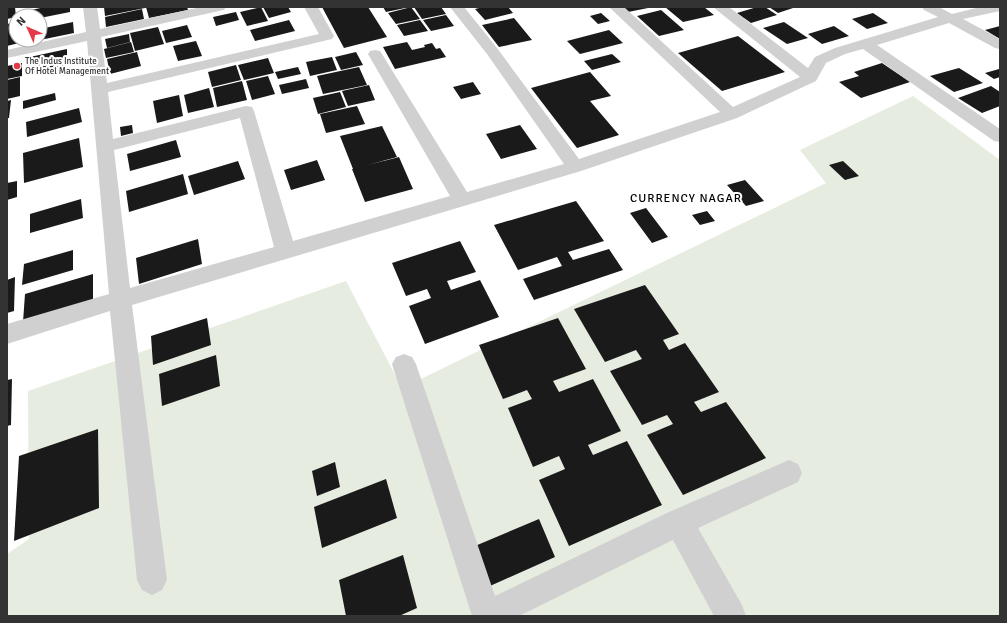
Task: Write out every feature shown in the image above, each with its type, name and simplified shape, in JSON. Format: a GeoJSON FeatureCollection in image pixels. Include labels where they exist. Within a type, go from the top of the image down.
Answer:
{"type":"FeatureCollection","features":[{"type":"Feature","properties":{"kind":"street"},"geometry":{"type":"LineString","coordinates":[[90,7],[152,580]]}},
{"type":"Feature","properties":{"kind":"street"},"geometry":{"type":"LineString","coordinates":[[7,54],[94,36],[203,9],[219,7]]}},
{"type":"Feature","properties":{"kind":"street"},"geometry":{"type":"LineString","coordinates":[[99,89],[327,36],[311,7]]}},
{"type":"Feature","properties":{"kind":"street"},"geometry":{"type":"LineString","coordinates":[[457,7],[492,51],[575,167]]}},
{"type":"Feature","properties":{"kind":"street"},"geometry":{"type":"LineString","coordinates":[[616,7],[731,114]]}},
{"type":"Feature","properties":{"kind":"street"},"geometry":{"type":"LineString","coordinates":[[720,7],[811,78]]}},
{"type":"Feature","properties":{"kind":"street"},"geometry":{"type":"LineString","coordinates":[[929,7],[1000,46]]}},
{"type":"Feature","properties":{"kind":"street"},"geometry":{"type":"LineString","coordinates":[[7,334],[122,312],[286,252],[575,167],[731,114],[811,78],[820,60],[840,51],[998,7]]}},
{"type":"Feature","properties":{"kind":"street"},"geometry":{"type":"LineString","coordinates":[[865,43],[1000,137]]}},
{"type":"Feature","properties":{"kind":"street"},"geometry":{"type":"LineString","coordinates":[[375,54],[462,200]]}},
{"type":"Feature","properties":{"kind":"street"},"geometry":{"type":"LineString","coordinates":[[105,146],[246,111],[286,252]]}},
{"type":"Feature","properties":{"kind":"street"},"geometry":{"type":"LineString","coordinates":[[404,364],[487,616],[679,522],[789,473]]}},
{"type":"Feature","properties":{"kind":"street"},"geometry":{"type":"LineString","coordinates":[[679,522],[731,616]]}},
{"type":"Feature","properties":{"kind":"shaded area"},"geometry":{"type":"Polygon","coordinates":[[[913,96],[1000,160],[1000,616],[7,616],[7,554],[29,539],[28,391],[346,281],[402,388],[826,183],[800,150],[913,96]]]}},
{"type":"Feature","properties":{"kind":"building"},"geometry":{"type":"Polygon","coordinates":[[[7,7],[15,7],[8,8],[7,19],[7,7]]]}},
{"type":"Feature","properties":{"kind":"building"},"geometry":{"type":"Polygon","coordinates":[[[70,7],[70,12],[48,16],[48,8],[40,8],[70,7]]]}},
{"type":"Feature","properties":{"kind":"building"},"geometry":{"type":"Polygon","coordinates":[[[104,7],[145,7],[145,8],[105,16],[104,7]]]}},
{"type":"Feature","properties":{"kind":"building"},"geometry":{"type":"Polygon","coordinates":[[[146,7],[187,7],[188,10],[149,18],[146,7]]]}},
{"type":"Feature","properties":{"kind":"building"},"geometry":{"type":"Polygon","coordinates":[[[261,7],[268,21],[247,26],[240,12],[261,7]]]}},
{"type":"Feature","properties":{"kind":"building"},"geometry":{"type":"Polygon","coordinates":[[[263,7],[288,7],[291,12],[269,18],[263,7]]]}},
{"type":"Feature","properties":{"kind":"building"},"geometry":{"type":"Polygon","coordinates":[[[322,7],[368,7],[387,37],[344,48],[322,7]]]}},
{"type":"Feature","properties":{"kind":"building"},"geometry":{"type":"Polygon","coordinates":[[[383,7],[404,7],[405,8],[386,12],[383,7]]]}},
{"type":"Feature","properties":{"kind":"building"},"geometry":{"type":"Polygon","coordinates":[[[411,7],[420,19],[396,24],[388,13],[411,7]]]}},
{"type":"Feature","properties":{"kind":"building"},"geometry":{"type":"Polygon","coordinates":[[[414,7],[441,7],[446,14],[422,19],[414,7]]]}},
{"type":"Feature","properties":{"kind":"building"},"geometry":{"type":"Polygon","coordinates":[[[483,7],[508,7],[513,13],[485,20],[475,9],[483,7]]]}},
{"type":"Feature","properties":{"kind":"building"},"geometry":{"type":"Polygon","coordinates":[[[622,7],[648,7],[648,8],[628,12],[622,7]]]}},
{"type":"Feature","properties":{"kind":"building"},"geometry":{"type":"Polygon","coordinates":[[[665,7],[704,7],[714,15],[683,22],[665,7]]]}},
{"type":"Feature","properties":{"kind":"building"},"geometry":{"type":"Polygon","coordinates":[[[757,7],[765,7],[777,15],[751,23],[737,13],[757,7]]]}},
{"type":"Feature","properties":{"kind":"building"},"geometry":{"type":"Polygon","coordinates":[[[769,7],[796,7],[778,13],[769,7]]]}},
{"type":"Feature","properties":{"kind":"building"},"geometry":{"type":"Polygon","coordinates":[[[142,9],[144,19],[106,27],[105,17],[142,9]]]}},
{"type":"Feature","properties":{"kind":"building"},"geometry":{"type":"Polygon","coordinates":[[[661,10],[684,30],[659,36],[637,16],[661,10]]]}},
{"type":"Feature","properties":{"kind":"building"},"geometry":{"type":"Polygon","coordinates":[[[236,12],[239,20],[216,26],[213,17],[236,12]]]}},
{"type":"Feature","properties":{"kind":"building"},"geometry":{"type":"Polygon","coordinates":[[[601,13],[610,21],[598,24],[590,16],[601,13]]]}},
{"type":"Feature","properties":{"kind":"building"},"geometry":{"type":"Polygon","coordinates":[[[873,13],[888,23],[867,29],[852,19],[873,13]]]}},
{"type":"Feature","properties":{"kind":"building"},"geometry":{"type":"Polygon","coordinates":[[[446,15],[454,26],[431,31],[423,20],[446,15]]]}},
{"type":"Feature","properties":{"kind":"building"},"geometry":{"type":"Polygon","coordinates":[[[514,18],[532,40],[499,47],[482,25],[514,18]]]}},
{"type":"Feature","properties":{"kind":"building"},"geometry":{"type":"Polygon","coordinates":[[[289,20],[295,31],[255,41],[250,30],[289,20]]]}},
{"type":"Feature","properties":{"kind":"building"},"geometry":{"type":"Polygon","coordinates":[[[420,20],[428,31],[404,36],[397,25],[420,20]]]}},
{"type":"Feature","properties":{"kind":"building"},"geometry":{"type":"Polygon","coordinates":[[[73,22],[74,33],[48,38],[48,27],[73,22]]]}},
{"type":"Feature","properties":{"kind":"building"},"geometry":{"type":"Polygon","coordinates":[[[784,22],[808,38],[787,44],[763,28],[784,22]]]}},
{"type":"Feature","properties":{"kind":"building"},"geometry":{"type":"Polygon","coordinates":[[[7,24],[8,24],[7,46],[7,24]]]}},
{"type":"Feature","properties":{"kind":"building"},"geometry":{"type":"Polygon","coordinates":[[[187,25],[192,37],[166,43],[162,31],[187,25]]]}},
{"type":"Feature","properties":{"kind":"building"},"geometry":{"type":"Polygon","coordinates":[[[834,26],[849,36],[822,44],[808,34],[834,26]]]}},
{"type":"Feature","properties":{"kind":"building"},"geometry":{"type":"Polygon","coordinates":[[[1000,26],[1000,39],[985,30],[1000,26]]]}},
{"type":"Feature","properties":{"kind":"building"},"geometry":{"type":"Polygon","coordinates":[[[158,27],[164,44],[135,51],[130,33],[158,27]]]}},
{"type":"Feature","properties":{"kind":"building"},"geometry":{"type":"Polygon","coordinates":[[[609,30],[623,43],[580,54],[567,41],[609,30]]]}},
{"type":"Feature","properties":{"kind":"building"},"geometry":{"type":"Polygon","coordinates":[[[129,34],[130,42],[107,48],[105,39],[129,34]]]}},
{"type":"Feature","properties":{"kind":"building"},"geometry":{"type":"Polygon","coordinates":[[[738,36],[785,72],[722,91],[678,53],[738,36]]]}},
{"type":"Feature","properties":{"kind":"building"},"geometry":{"type":"Polygon","coordinates":[[[196,41],[202,56],[178,61],[173,46],[196,41]]]}},
{"type":"Feature","properties":{"kind":"building"},"geometry":{"type":"Polygon","coordinates":[[[131,42],[134,52],[106,58],[104,49],[131,42]]]}},
{"type":"Feature","properties":{"kind":"building"},"geometry":{"type":"Polygon","coordinates":[[[407,42],[412,50],[425,47],[424,45],[432,43],[436,49],[440,48],[446,57],[395,69],[383,47],[407,42]]]}},
{"type":"Feature","properties":{"kind":"building"},"geometry":{"type":"Polygon","coordinates":[[[67,49],[67,65],[30,74],[30,57],[67,49]]]}},
{"type":"Feature","properties":{"kind":"building"},"geometry":{"type":"Polygon","coordinates":[[[137,52],[141,66],[110,74],[107,59],[137,52]]]}},
{"type":"Feature","properties":{"kind":"building"},"geometry":{"type":"Polygon","coordinates":[[[356,52],[363,65],[341,70],[335,57],[356,52]]]}},
{"type":"Feature","properties":{"kind":"building"},"geometry":{"type":"Polygon","coordinates":[[[612,54],[621,62],[592,70],[584,61],[612,54]]]}},
{"type":"Feature","properties":{"kind":"building"},"geometry":{"type":"Polygon","coordinates":[[[332,57],[337,70],[310,76],[306,62],[332,57]]]}},
{"type":"Feature","properties":{"kind":"building"},"geometry":{"type":"Polygon","coordinates":[[[268,58],[274,73],[244,80],[238,65],[268,58]]]}},
{"type":"Feature","properties":{"kind":"building"},"geometry":{"type":"Polygon","coordinates":[[[22,63],[22,76],[7,79],[7,66],[22,63]]]}},
{"type":"Feature","properties":{"kind":"building"},"geometry":{"type":"Polygon","coordinates":[[[882,63],[910,82],[861,98],[839,82],[859,76],[854,72],[882,63]]]}},
{"type":"Feature","properties":{"kind":"building"},"geometry":{"type":"Polygon","coordinates":[[[236,65],[241,80],[212,87],[208,72],[236,65]]]}},
{"type":"Feature","properties":{"kind":"building"},"geometry":{"type":"Polygon","coordinates":[[[298,67],[301,74],[278,79],[275,72],[298,67]]]}},
{"type":"Feature","properties":{"kind":"building"},"geometry":{"type":"Polygon","coordinates":[[[359,67],[367,85],[323,94],[317,76],[359,67]]]}},
{"type":"Feature","properties":{"kind":"building"},"geometry":{"type":"Polygon","coordinates":[[[959,68],[983,83],[954,92],[930,76],[959,68]]]}},
{"type":"Feature","properties":{"kind":"building"},"geometry":{"type":"Polygon","coordinates":[[[999,69],[1000,77],[994,79],[985,73],[999,69]]]}},
{"type":"Feature","properties":{"kind":"building"},"geometry":{"type":"Polygon","coordinates":[[[590,72],[611,96],[590,101],[619,135],[577,148],[531,88],[590,72]]]}},
{"type":"Feature","properties":{"kind":"building"},"geometry":{"type":"Polygon","coordinates":[[[268,76],[275,94],[252,100],[246,81],[268,76]]]}},
{"type":"Feature","properties":{"kind":"building"},"geometry":{"type":"Polygon","coordinates":[[[20,77],[20,96],[7,99],[7,80],[20,77]]]}},
{"type":"Feature","properties":{"kind":"building"},"geometry":{"type":"Polygon","coordinates":[[[306,79],[309,88],[282,94],[279,85],[306,79]]]}},
{"type":"Feature","properties":{"kind":"building"},"geometry":{"type":"Polygon","coordinates":[[[242,81],[247,100],[217,107],[213,88],[242,81]]]}},
{"type":"Feature","properties":{"kind":"building"},"geometry":{"type":"Polygon","coordinates":[[[473,82],[481,94],[461,99],[453,87],[473,82]]]}},
{"type":"Feature","properties":{"kind":"building"},"geometry":{"type":"Polygon","coordinates":[[[369,85],[375,100],[348,106],[342,91],[369,85]]]}},
{"type":"Feature","properties":{"kind":"building"},"geometry":{"type":"Polygon","coordinates":[[[991,86],[1000,92],[1000,106],[982,113],[958,98],[991,86]]]}},
{"type":"Feature","properties":{"kind":"building"},"geometry":{"type":"Polygon","coordinates":[[[209,88],[214,107],[188,113],[184,95],[209,88]]]}},
{"type":"Feature","properties":{"kind":"building"},"geometry":{"type":"Polygon","coordinates":[[[340,92],[346,107],[318,114],[313,98],[340,92]]]}},
{"type":"Feature","properties":{"kind":"building"},"geometry":{"type":"Polygon","coordinates":[[[55,93],[56,100],[23,109],[23,101],[55,93]]]}},
{"type":"Feature","properties":{"kind":"building"},"geometry":{"type":"Polygon","coordinates":[[[179,95],[183,116],[157,123],[153,101],[179,95]]]}},
{"type":"Feature","properties":{"kind":"building"},"geometry":{"type":"Polygon","coordinates":[[[11,100],[9,118],[7,118],[7,101],[11,100]]]}},
{"type":"Feature","properties":{"kind":"building"},"geometry":{"type":"Polygon","coordinates":[[[357,106],[365,124],[326,133],[320,114],[357,106]]]}},
{"type":"Feature","properties":{"kind":"building"},"geometry":{"type":"Polygon","coordinates":[[[79,108],[82,122],[27,137],[26,122],[79,108]]]}},
{"type":"Feature","properties":{"kind":"building"},"geometry":{"type":"Polygon","coordinates":[[[132,125],[133,133],[121,136],[120,127],[132,125]]]}},
{"type":"Feature","properties":{"kind":"building"},"geometry":{"type":"Polygon","coordinates":[[[520,125],[537,149],[501,159],[486,134],[520,125]]]}},
{"type":"Feature","properties":{"kind":"building"},"geometry":{"type":"Polygon","coordinates":[[[382,126],[397,157],[353,169],[340,136],[382,126]]]}},
{"type":"Feature","properties":{"kind":"building"},"geometry":{"type":"Polygon","coordinates":[[[79,138],[83,167],[24,183],[23,153],[79,138]]]}},
{"type":"Feature","properties":{"kind":"building"},"geometry":{"type":"Polygon","coordinates":[[[176,140],[181,157],[130,171],[127,154],[176,140]]]}},
{"type":"Feature","properties":{"kind":"building"},"geometry":{"type":"Polygon","coordinates":[[[399,157],[413,189],[365,202],[352,169],[399,157]]]}},
{"type":"Feature","properties":{"kind":"building"},"geometry":{"type":"Polygon","coordinates":[[[317,160],[325,180],[291,190],[284,170],[317,160]]]}},
{"type":"Feature","properties":{"kind":"building"},"geometry":{"type":"Polygon","coordinates":[[[238,161],[245,179],[194,195],[188,176],[238,161]]]}},
{"type":"Feature","properties":{"kind":"building"},"geometry":{"type":"Polygon","coordinates":[[[843,161],[859,176],[845,180],[829,165],[843,161]]]}},
{"type":"Feature","properties":{"kind":"building"},"geometry":{"type":"Polygon","coordinates":[[[183,174],[188,194],[129,212],[126,191],[183,174]]]}},
{"type":"Feature","properties":{"kind":"building"},"geometry":{"type":"Polygon","coordinates":[[[745,180],[764,201],[746,206],[727,185],[745,180]]]}},
{"type":"Feature","properties":{"kind":"building"},"geometry":{"type":"Polygon","coordinates":[[[17,181],[17,197],[7,200],[7,183],[17,181]]]}},
{"type":"Feature","properties":{"kind":"building"},"geometry":{"type":"Polygon","coordinates":[[[81,199],[83,218],[30,233],[30,214],[81,199]]]}},
{"type":"Feature","properties":{"kind":"building"},"geometry":{"type":"Polygon","coordinates":[[[576,201],[604,241],[568,252],[573,260],[609,249],[623,270],[534,300],[523,279],[562,266],[557,257],[518,270],[494,225],[576,201]]]}},
{"type":"Feature","properties":{"kind":"building"},"geometry":{"type":"Polygon","coordinates":[[[646,208],[668,237],[652,243],[630,213],[646,208]]]}},
{"type":"Feature","properties":{"kind":"building"},"geometry":{"type":"Polygon","coordinates":[[[707,211],[715,221],[700,225],[692,215],[707,211]]]}},
{"type":"Feature","properties":{"kind":"building"},"geometry":{"type":"Polygon","coordinates":[[[198,239],[202,264],[139,284],[136,258],[198,239]]]}},
{"type":"Feature","properties":{"kind":"building"},"geometry":{"type":"Polygon","coordinates":[[[460,241],[476,272],[447,281],[451,290],[480,280],[499,317],[425,344],[409,306],[431,298],[427,289],[406,296],[392,263],[460,241]]]}},
{"type":"Feature","properties":{"kind":"building"},"geometry":{"type":"Polygon","coordinates":[[[73,250],[73,270],[22,285],[24,264],[73,250]]]}},
{"type":"Feature","properties":{"kind":"building"},"geometry":{"type":"Polygon","coordinates":[[[93,274],[93,301],[23,322],[25,294],[93,274]]]}},
{"type":"Feature","properties":{"kind":"building"},"geometry":{"type":"Polygon","coordinates":[[[15,277],[14,311],[7,313],[7,280],[15,277]]]}},
{"type":"Feature","properties":{"kind":"building"},"geometry":{"type":"Polygon","coordinates":[[[645,285],[679,334],[663,340],[669,350],[685,343],[719,392],[694,402],[701,412],[726,402],[766,458],[683,495],[647,435],[673,424],[667,415],[642,425],[610,371],[642,359],[636,350],[605,362],[574,309],[645,285]]]}},
{"type":"Feature","properties":{"kind":"building"},"geometry":{"type":"Polygon","coordinates":[[[207,318],[211,345],[153,365],[151,336],[207,318]]]}},
{"type":"Feature","properties":{"kind":"building"},"geometry":{"type":"Polygon","coordinates":[[[558,318],[586,369],[553,381],[559,392],[593,379],[621,431],[588,445],[593,455],[627,441],[662,505],[569,546],[539,480],[565,469],[559,456],[533,467],[508,408],[532,399],[527,390],[503,399],[479,345],[558,318]]]}},
{"type":"Feature","properties":{"kind":"building"},"geometry":{"type":"Polygon","coordinates":[[[216,355],[220,386],[162,406],[159,374],[216,355]]]}},
{"type":"Feature","properties":{"kind":"building"},"geometry":{"type":"Polygon","coordinates":[[[12,379],[11,425],[7,426],[7,380],[12,379]]]}},
{"type":"Feature","properties":{"kind":"building"},"geometry":{"type":"Polygon","coordinates":[[[98,429],[99,508],[14,541],[19,456],[98,429]]]}},
{"type":"Feature","properties":{"kind":"building"},"geometry":{"type":"Polygon","coordinates":[[[335,462],[340,487],[317,496],[312,471],[335,462]]]}},
{"type":"Feature","properties":{"kind":"building"},"geometry":{"type":"Polygon","coordinates":[[[386,479],[397,518],[322,548],[314,507],[386,479]]]}},
{"type":"Feature","properties":{"kind":"building"},"geometry":{"type":"Polygon","coordinates":[[[539,519],[555,557],[490,586],[475,546],[539,519]]]}},
{"type":"Feature","properties":{"kind":"building"},"geometry":{"type":"Polygon","coordinates":[[[403,555],[417,608],[399,616],[346,616],[339,580],[403,555]]]}},
{"type":"Feature","properties":{"kind":"place","name":"The Indus Institute Of Hotel Management"},"geometry":{"type":"Point","coordinates":[17,66]}},
{"type":"Feature","properties":{"kind":"district","name":"CURRENCY NAGAR"},"geometry":{"type":"Point","coordinates":[686,198]}}]}
